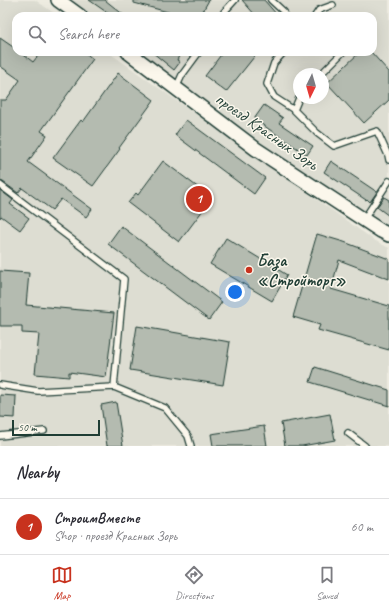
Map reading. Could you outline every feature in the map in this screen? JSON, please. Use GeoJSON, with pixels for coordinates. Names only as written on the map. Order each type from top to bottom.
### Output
{"type":"FeatureCollection","features":[{"type":"Feature","properties":{"kind":"street"},"geometry":{"type":"LineString","coordinates":[[58,0],[74,12]]}},
{"type":"Feature","properties":{"kind":"street","name":"проезд Красных Зорь"},"geometry":{"type":"LineString","coordinates":[[133,56],[256,149],[389,235]]}},
{"type":"Feature","properties":{"kind":"lane"},"geometry":{"type":"LineString","coordinates":[[225,12],[235,0]]}},
{"type":"Feature","properties":{"kind":"lane"},"geometry":{"type":"LineString","coordinates":[[271,0],[284,12]]}},
{"type":"Feature","properties":{"kind":"lane"},"geometry":{"type":"LineString","coordinates":[[317,12],[333,5]]}},
{"type":"Feature","properties":{"kind":"lane"},"geometry":{"type":"LineString","coordinates":[[176,88],[182,75],[196,56]]}},
{"type":"Feature","properties":{"kind":"lane"},"geometry":{"type":"LineString","coordinates":[[280,56],[274,63],[267,84],[274,98],[294,110],[316,133],[334,146],[377,131],[389,160]]}},
{"type":"Feature","properties":{"kind":"lane"},"geometry":{"type":"LineString","coordinates":[[327,68],[339,56]]}},
{"type":"Feature","properties":{"kind":"lane"},"geometry":{"type":"LineString","coordinates":[[294,110],[296,104]]}},
{"type":"Feature","properties":{"kind":"lane"},"geometry":{"type":"LineString","coordinates":[[364,220],[389,181]]}},
{"type":"Feature","properties":{"kind":"lane"},"geometry":{"type":"LineString","coordinates":[[0,185],[124,279],[114,387]]}},
{"type":"Feature","properties":{"kind":"lane"},"geometry":{"type":"LineString","coordinates":[[0,385],[38,391],[114,387],[165,408],[188,436],[190,446]]}},
{"type":"Feature","properties":{"kind":"lane"},"geometry":{"type":"LineString","coordinates":[[0,436],[44,431]]}},
{"type":"Feature","properties":{"kind":"lane"},"geometry":{"type":"LineString","coordinates":[[348,433],[365,446]]}},
{"type":"Feature","properties":{"kind":"shaded area"},"geometry":{"type":"Polygon","coordinates":[[[0,0],[35,0],[52,12],[12,12],[12,56],[114,56],[374,240],[389,248],[389,446],[0,446],[0,0]]]}},
{"type":"Feature","properties":{"kind":"shaded area"},"geometry":{"type":"Polygon","coordinates":[[[60,0],[389,0],[389,227],[257,147],[134,56],[377,56],[377,12],[76,12],[60,0]]]}},
{"type":"Feature","properties":{"kind":"building"},"geometry":{"type":"Polygon","coordinates":[[[89,0],[105,0],[120,12],[106,12],[89,0]]]}},
{"type":"Feature","properties":{"kind":"building"},"geometry":{"type":"Polygon","coordinates":[[[134,0],[209,0],[202,12],[168,12],[134,3],[134,0]]]}},
{"type":"Feature","properties":{"kind":"building"},"geometry":{"type":"Polygon","coordinates":[[[242,0],[264,0],[274,12],[252,12],[242,0]]]}},
{"type":"Feature","properties":{"kind":"building"},"geometry":{"type":"Polygon","coordinates":[[[0,38],[12,46],[12,56],[25,56],[33,62],[38,56],[89,56],[93,59],[41,131],[47,135],[28,162],[92,209],[86,217],[61,199],[52,210],[22,188],[18,193],[0,181],[0,100],[6,100],[20,80],[0,66],[0,38]]]}},
{"type":"Feature","properties":{"kind":"building"},"geometry":{"type":"Polygon","coordinates":[[[157,56],[179,56],[177,60],[180,62],[174,70],[157,56]]]}},
{"type":"Feature","properties":{"kind":"building"},"geometry":{"type":"Polygon","coordinates":[[[220,56],[255,56],[226,92],[205,76],[220,56]]]}},
{"type":"Feature","properties":{"kind":"building"},"geometry":{"type":"Polygon","coordinates":[[[356,56],[375,56],[389,72],[389,100],[364,123],[329,85],[329,81],[356,56]]]}},
{"type":"Feature","properties":{"kind":"building"},"geometry":{"type":"Polygon","coordinates":[[[118,73],[154,100],[93,186],[53,158],[81,120],[83,122],[118,73]]]}},
{"type":"Feature","properties":{"kind":"building"},"geometry":{"type":"Polygon","coordinates":[[[264,105],[283,118],[279,123],[313,146],[307,155],[254,119],[264,105]]]}},
{"type":"Feature","properties":{"kind":"building"},"geometry":{"type":"Polygon","coordinates":[[[186,120],[265,178],[254,194],[175,135],[186,120]]]}},
{"type":"Feature","properties":{"kind":"building"},"geometry":{"type":"Polygon","coordinates":[[[163,161],[212,198],[179,242],[128,203],[136,193],[138,195],[163,161]]]}},
{"type":"Feature","properties":{"kind":"building"},"geometry":{"type":"Polygon","coordinates":[[[331,161],[377,192],[370,202],[324,172],[331,161]]]}},
{"type":"Feature","properties":{"kind":"building"},"geometry":{"type":"Polygon","coordinates":[[[0,190],[13,200],[10,204],[29,218],[20,230],[1,216],[0,218],[0,190]]]}},
{"type":"Feature","properties":{"kind":"building"},"geometry":{"type":"Polygon","coordinates":[[[384,197],[389,200],[389,216],[377,207],[384,197]]]}},
{"type":"Feature","properties":{"kind":"building"},"geometry":{"type":"Polygon","coordinates":[[[121,226],[222,302],[209,320],[108,244],[121,226]]]}},
{"type":"Feature","properties":{"kind":"building"},"geometry":{"type":"Polygon","coordinates":[[[317,234],[344,242],[389,259],[389,279],[339,260],[331,289],[389,306],[389,350],[318,330],[320,325],[293,317],[317,234]]]}},
{"type":"Feature","properties":{"kind":"building","name":"База «Стройторг»"},"geometry":{"type":"Polygon","coordinates":[[[226,238],[287,275],[272,301],[210,264],[226,238]]]}},
{"type":"Feature","properties":{"kind":"building"},"geometry":{"type":"Polygon","coordinates":[[[0,271],[29,273],[26,305],[114,313],[106,377],[69,372],[69,377],[35,374],[39,334],[22,333],[22,326],[0,326],[0,271]]]}},
{"type":"Feature","properties":{"kind":"building"},"geometry":{"type":"Polygon","coordinates":[[[137,326],[230,342],[223,385],[130,370],[137,326]]]}},
{"type":"Feature","properties":{"kind":"building"},"geometry":{"type":"Polygon","coordinates":[[[315,367],[389,390],[389,406],[310,382],[315,367]]]}},
{"type":"Feature","properties":{"kind":"building"},"geometry":{"type":"Polygon","coordinates":[[[0,395],[16,396],[15,418],[0,417],[0,395]]]}},
{"type":"Feature","properties":{"kind":"building"},"geometry":{"type":"Polygon","coordinates":[[[116,402],[123,446],[107,446],[101,405],[116,402]]]}},
{"type":"Feature","properties":{"kind":"building"},"geometry":{"type":"Polygon","coordinates":[[[330,414],[335,440],[302,446],[285,446],[281,423],[330,414]]]}},
{"type":"Feature","properties":{"kind":"building"},"geometry":{"type":"Polygon","coordinates":[[[264,426],[267,446],[213,446],[211,434],[264,426]]]}},
{"type":"Feature","properties":{"kind":"place","name":"СтроимВместе"},"geometry":{"type":"Point","coordinates":[199,199]}},
{"type":"Feature","properties":{"kind":"place","name":"База «Стройторг»"},"geometry":{"type":"Point","coordinates":[249,270]}}]}
